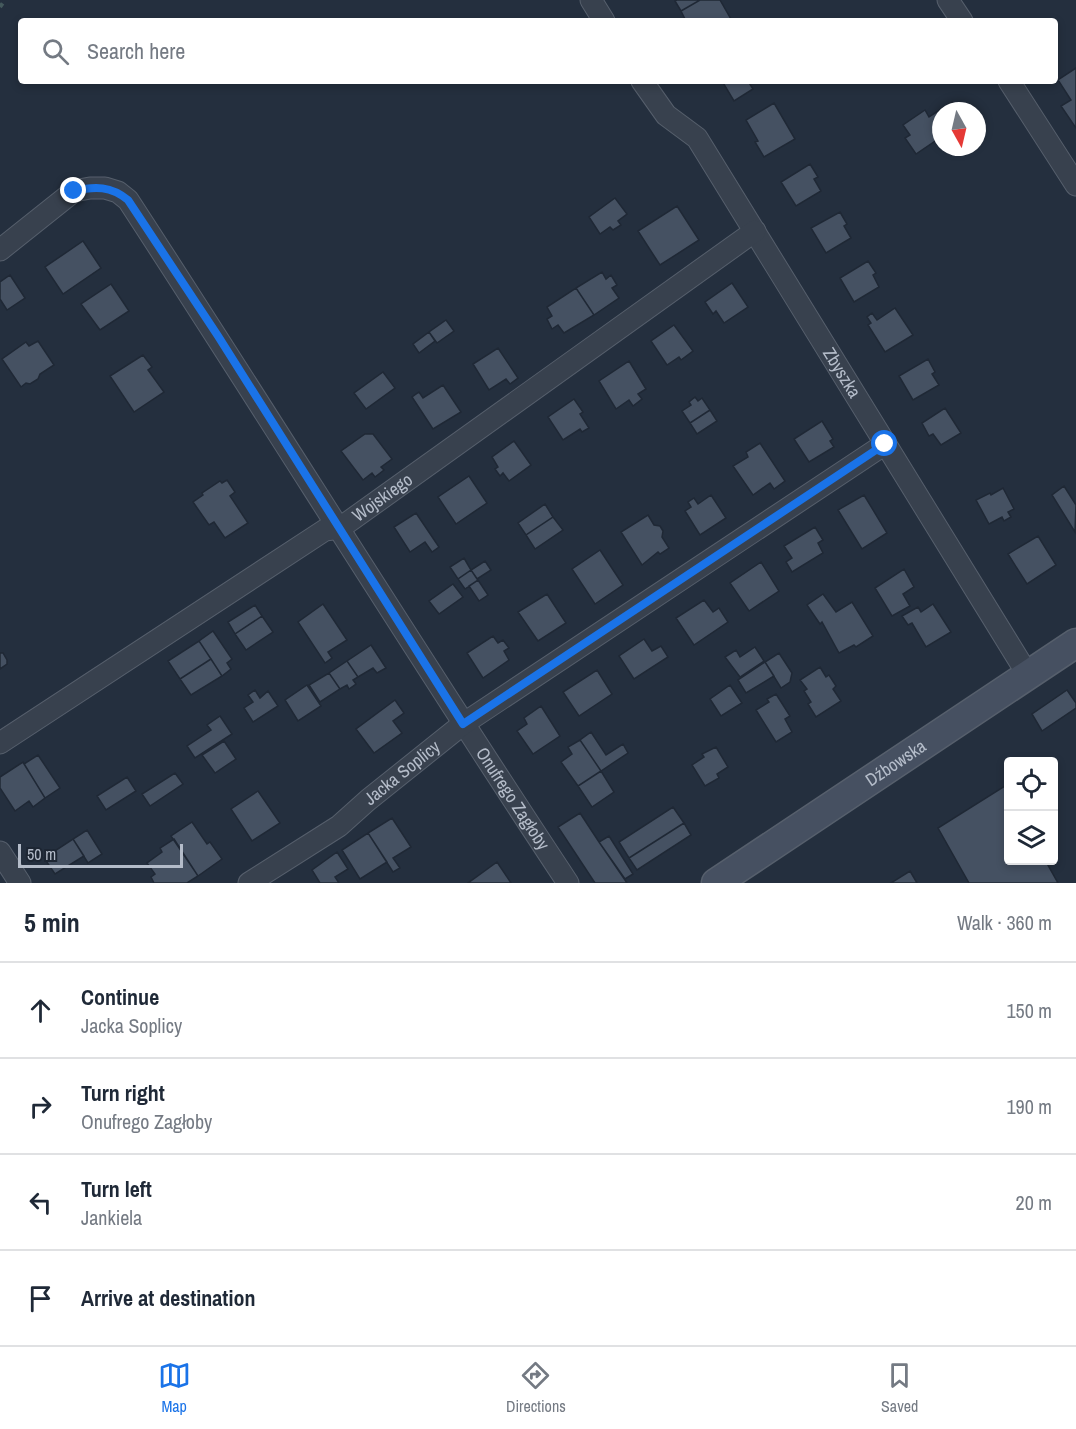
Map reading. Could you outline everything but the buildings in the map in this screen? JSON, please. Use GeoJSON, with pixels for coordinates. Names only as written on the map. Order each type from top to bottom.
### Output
{"type":"FeatureCollection","features":[{"type":"Feature","properties":{"kind":"main road","name":"Dźbowska"},"geometry":{"type":"LineString","coordinates":[[716,883],[1076,643]]}},
{"type":"Feature","properties":{"kind":"street"},"geometry":{"type":"LineString","coordinates":[[591,0],[602,18]]}},
{"type":"Feature","properties":{"kind":"street"},"geometry":{"type":"LineString","coordinates":[[948,0],[960,18]]}},
{"type":"Feature","properties":{"kind":"street","name":"Zbyszka"},"geometry":{"type":"LineString","coordinates":[[644,84],[666,115],[697,138],[1028,675]]}},
{"type":"Feature","properties":{"kind":"street"},"geometry":{"type":"LineString","coordinates":[[1011,84],[1076,185]]}},
{"type":"Feature","properties":{"kind":"street","name":"Onufrego Zagłoby"},"geometry":{"type":"LineString","coordinates":[[0,250],[74,191],[105,188],[118,192],[128,200],[340,528],[463,724],[568,883]]}},
{"type":"Feature","properties":{"kind":"street","name":"Wojskiego"},"geometry":{"type":"LineString","coordinates":[[0,743],[325,530],[340,528],[755,231]]}},
{"type":"Feature","properties":{"kind":"street","name":"Jacka Soplicy"},"geometry":{"type":"LineString","coordinates":[[249,883],[339,826],[463,724],[885,444]]}},
{"type":"Feature","properties":{"kind":"street"},"geometry":{"type":"LineString","coordinates":[[0,852],[20,883]]}},
{"type":"Feature","properties":{"kind":"path"},"geometry":{"type":"LineString","coordinates":[[0,7],[5,0]]}},
{"type":"Feature","properties":{"kind":"route"},"geometry":{"type":"LineString","coordinates":[[74,191],[105,188],[118,192],[128,200],[218,336],[463,724],[885,444]]}}]}
